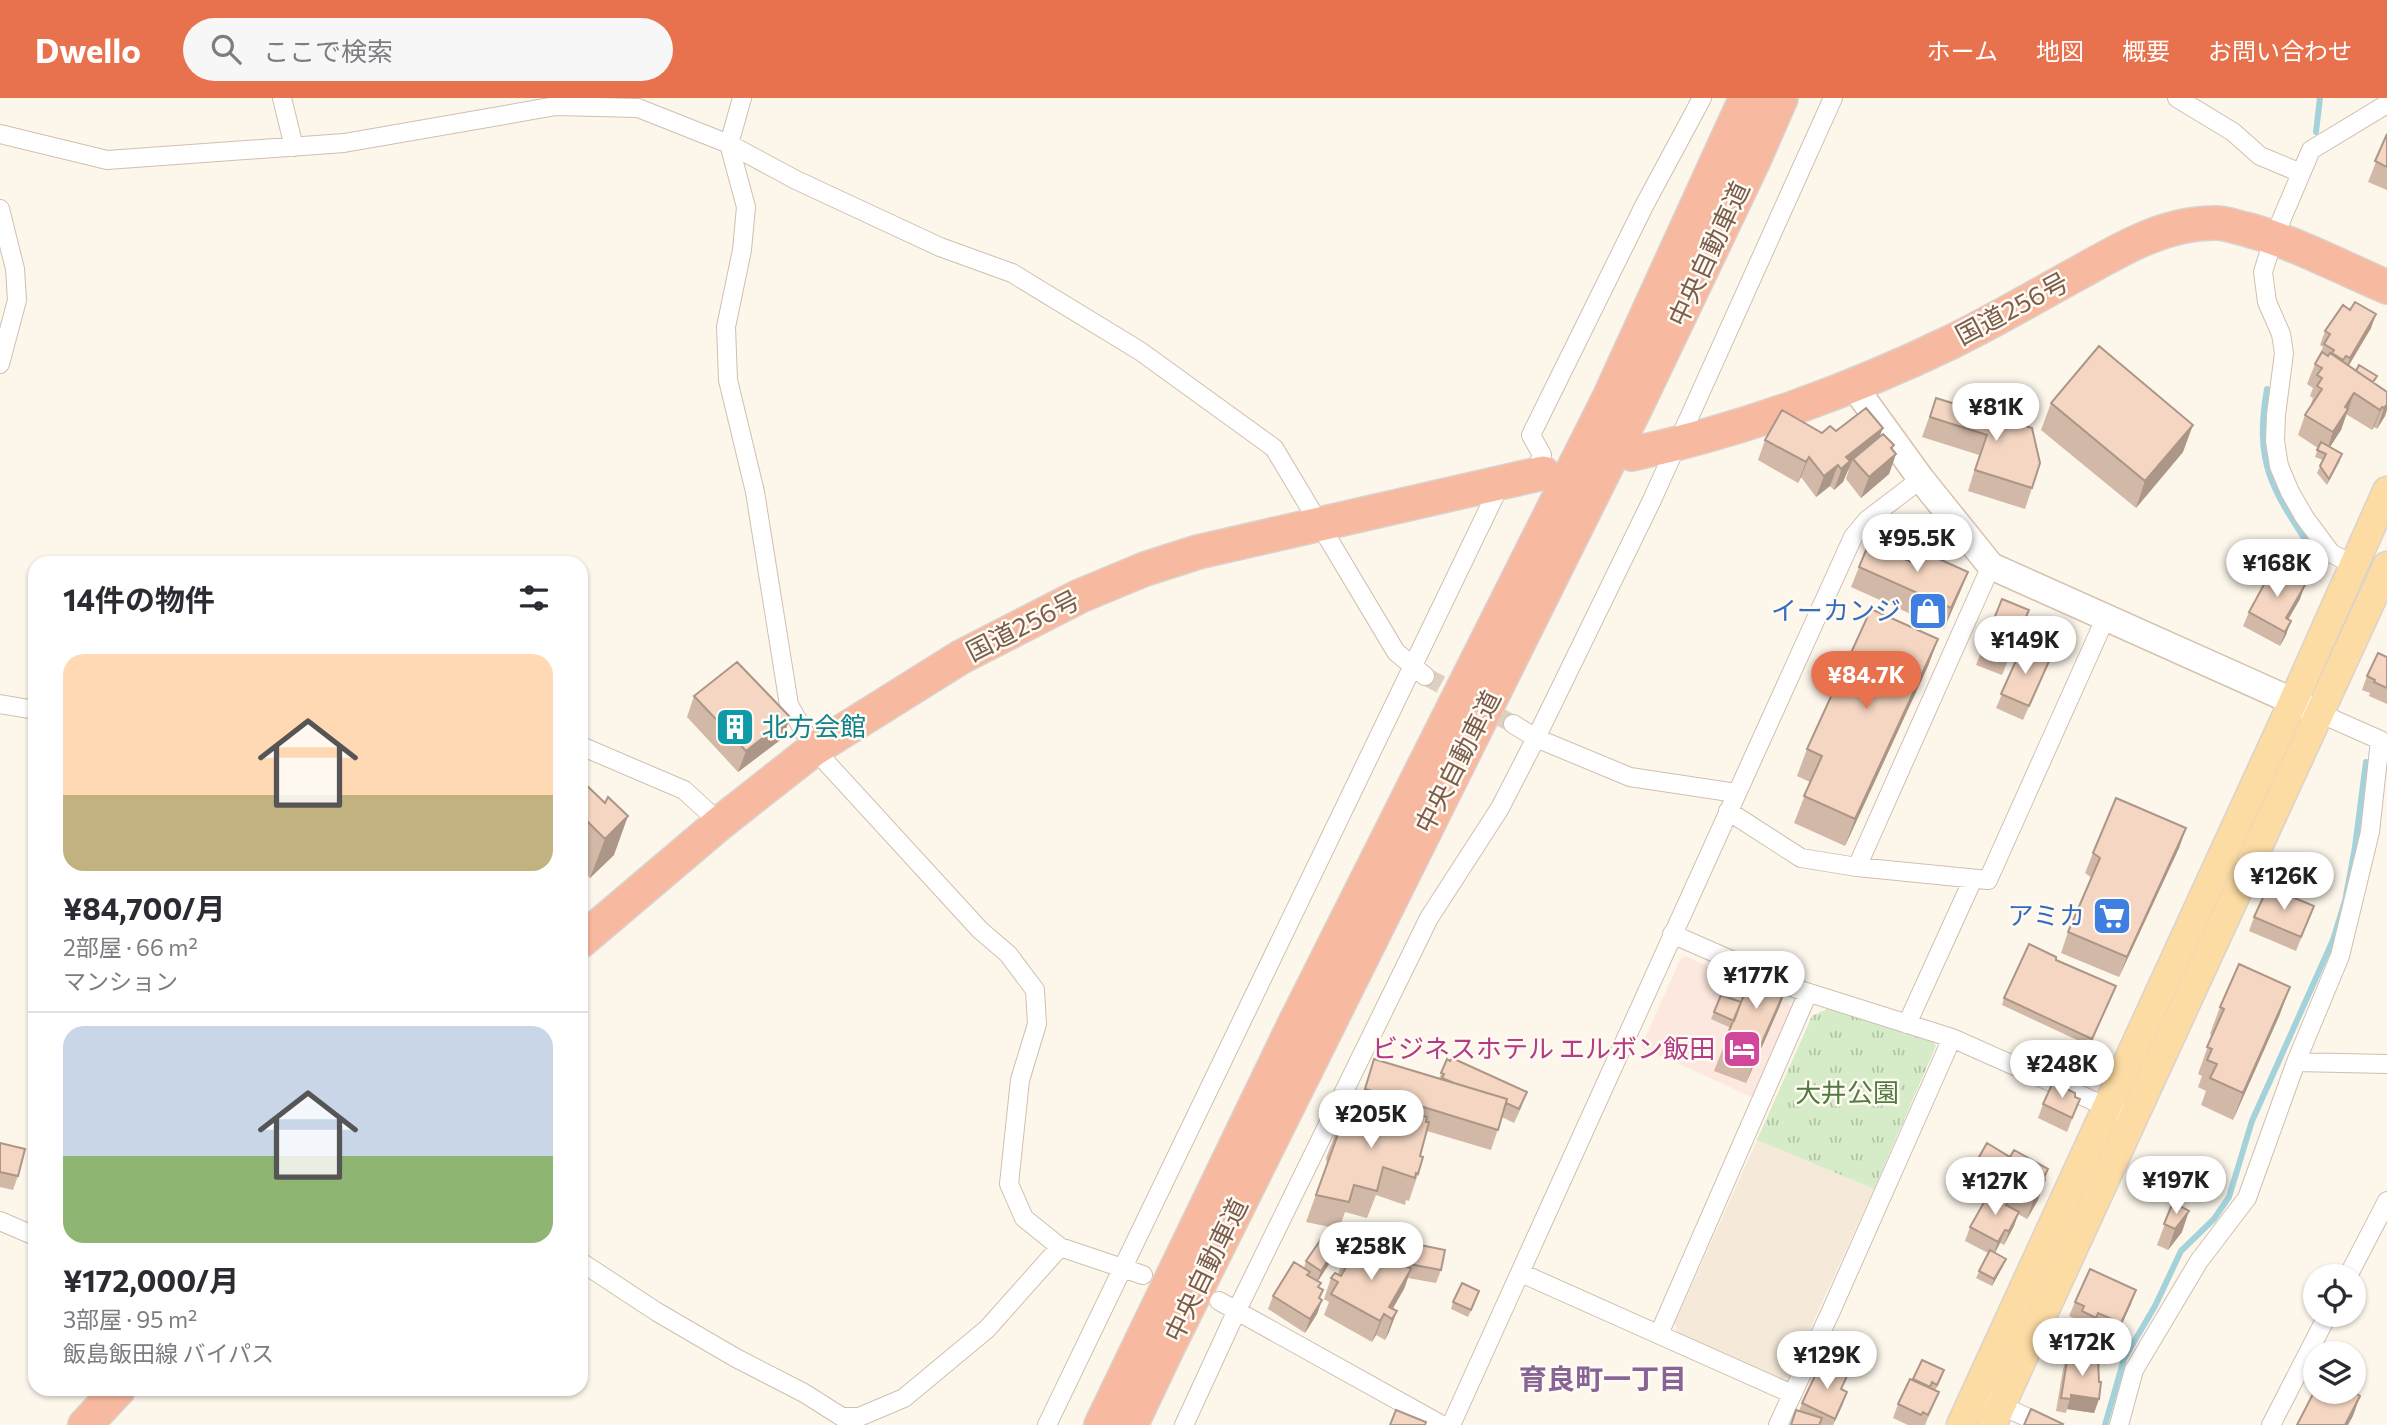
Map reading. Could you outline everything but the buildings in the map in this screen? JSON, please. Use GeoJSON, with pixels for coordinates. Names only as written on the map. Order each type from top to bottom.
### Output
{"type":"FeatureCollection","features":[{"type":"Feature","properties":{"kind":"highway","name":"中央自動車道"},"geometry":{"type":"LineString","coordinates":[[1101,1425],[1294,1025],[1609,398],[1746,98]]}},
{"type":"Feature","properties":{"kind":"highway","name":"中央自動車道"},"geometry":{"type":"LineString","coordinates":[[1131,1425],[1637,405],[1781,98]]}},
{"type":"Feature","properties":{"kind":"highway","name":"国道256号"},"geometry":{"type":"LineString","coordinates":[[1632,454],[1751,422],[1853,385],[1951,342],[2122,249],[2160,232],[2190,224],[2218,222],[2274,237],[2387,287]]}},
{"type":"Feature","properties":{"kind":"highway","name":"国道256号"},"geometry":{"type":"LineString","coordinates":[[588,935],[720,823],[814,749],[961,657],[1080,596],[1145,569],[1198,552],[1538,475]]}},
{"type":"Feature","properties":{"kind":"highway"},"geometry":{"type":"LineString","coordinates":[[85,1425],[112,1396]]}},
{"type":"Feature","properties":{"kind":"main road"},"geometry":{"type":"LineString","coordinates":[[1961,1425],[2387,491]]}},
{"type":"Feature","properties":{"kind":"main road"},"geometry":{"type":"LineString","coordinates":[[1997,1415],[2387,566]]}},
{"type":"Feature","properties":{"kind":"street"},"geometry":{"type":"LineString","coordinates":[[282,98],[294,147]]}},
{"type":"Feature","properties":{"kind":"street"},"geometry":{"type":"LineString","coordinates":[[741,98],[729,144],[746,207],[742,250],[726,327],[728,380],[755,492],[789,705],[814,749],[980,930],[1008,954],[1035,990],[1037,1024],[1020,1080],[1009,1184],[1024,1219],[1060,1247],[1143,1275]]}},
{"type":"Feature","properties":{"kind":"street"},"geometry":{"type":"LineString","coordinates":[[1538,475],[1542,455],[1531,435],[1644,206],[1702,98]]}},
{"type":"Feature","properties":{"kind":"street"},"geometry":{"type":"LineString","coordinates":[[1185,1425],[1237,1310],[1429,918],[1500,808],[1536,738],[1677,444],[1833,98]]}},
{"type":"Feature","properties":{"kind":"street"},"geometry":{"type":"LineString","coordinates":[[2177,98],[2233,132],[2260,156],[2301,173]]}},
{"type":"Feature","properties":{"kind":"street"},"geometry":{"type":"LineString","coordinates":[[2353,565],[2331,553],[2305,518],[2279,466],[2275,441],[2276,415],[2284,353],[2281,334],[2267,302],[2263,272],[2274,237],[2311,150],[2387,104]]}},
{"type":"Feature","properties":{"kind":"street"},"geometry":{"type":"LineString","coordinates":[[0,134],[107,160],[344,143],[556,106],[638,108],[729,144],[796,180],[940,247],[1012,273],[1140,351],[1274,448],[1396,653],[1418,670]]}},
{"type":"Feature","properties":{"kind":"street"},"geometry":{"type":"LineString","coordinates":[[0,209],[15,269],[17,300],[0,364]]}},
{"type":"Feature","properties":{"kind":"street"},"geometry":{"type":"LineString","coordinates":[[1853,385],[1921,479],[1991,566],[2384,742],[2370,832],[2340,956],[2296,1062],[2247,1198],[2199,1261],[2134,1370],[2119,1425]]}},
{"type":"Feature","properties":{"kind":"street"},"geometry":{"type":"LineString","coordinates":[[1451,1425],[1853,537],[1867,520],[1921,479]]}},
{"type":"Feature","properties":{"kind":"street"},"geometry":{"type":"LineString","coordinates":[[1047,1425],[1121,1266],[1418,670],[1501,483]]}},
{"type":"Feature","properties":{"kind":"street"},"geometry":{"type":"LineString","coordinates":[[1857,867],[1991,566]]}},
{"type":"Feature","properties":{"kind":"street"},"geometry":{"type":"LineString","coordinates":[[1728,811],[1801,858],[1857,867],[1988,880],[2105,619]]}},
{"type":"Feature","properties":{"kind":"street"},"geometry":{"type":"LineString","coordinates":[[0,704],[28,709]]}},
{"type":"Feature","properties":{"kind":"street"},"geometry":{"type":"LineString","coordinates":[[1513,724],[1536,738],[1630,777],[1736,793]]}},
{"type":"Feature","properties":{"kind":"street"},"geometry":{"type":"LineString","coordinates":[[588,749],[684,790],[720,823]]}},
{"type":"Feature","properties":{"kind":"street"},"geometry":{"type":"LineString","coordinates":[[1907,1024],[1973,878]]}},
{"type":"Feature","properties":{"kind":"street"},"geometry":{"type":"LineString","coordinates":[[1672,934],[1808,993],[1952,1038],[2132,1118]]}},
{"type":"Feature","properties":{"kind":"street"},"geometry":{"type":"LineString","coordinates":[[1659,1334],[1808,993]]}},
{"type":"Feature","properties":{"kind":"street"},"geometry":{"type":"LineString","coordinates":[[1778,1425],[1952,1038]]}},
{"type":"Feature","properties":{"kind":"street"},"geometry":{"type":"LineString","coordinates":[[2296,1062],[2387,1064]]}},
{"type":"Feature","properties":{"kind":"street"},"geometry":{"type":"LineString","coordinates":[[2354,1264],[2387,1200]]}},
{"type":"Feature","properties":{"kind":"street"},"geometry":{"type":"LineString","coordinates":[[0,1221],[28,1233]]}},
{"type":"Feature","properties":{"kind":"street"},"geometry":{"type":"LineString","coordinates":[[588,1267],[657,1312],[842,1417],[859,1417],[904,1398],[988,1329],[1060,1247]]}},
{"type":"Feature","properties":{"kind":"street"},"geometry":{"type":"LineString","coordinates":[[1521,1273],[1792,1394]]}},
{"type":"Feature","properties":{"kind":"street"},"geometry":{"type":"LineString","coordinates":[[1219,1301],[1442,1425]]}},
{"type":"Feature","properties":{"kind":"street"},"geometry":{"type":"LineString","coordinates":[[2271,1425],[2321,1327]]}},
{"type":"Feature","properties":{"kind":"street"},"geometry":{"type":"LineString","coordinates":[[1975,1393],[1997,1415],[2044,1425]]}},
{"type":"Feature","properties":{"kind":"shaded area"},"geometry":{"type":"Polygon","coordinates":[[[1686,956],[1793,1007],[1754,1098],[1641,1047],[1681,958],[1686,956]]]}},
{"type":"Feature","properties":{"kind":"shaded area"},"geometry":{"type":"Polygon","coordinates":[[[1757,1140],[1874,1189],[1788,1377],[1781,1379],[1678,1335],[1675,1323],[1757,1140]]]}},
{"type":"Feature","properties":{"kind":"green space","name":"大井公園"},"geometry":{"type":"Polygon","coordinates":[[[1829,1008],[1933,1041],[1936,1046],[1874,1189],[1757,1140],[1812,1016],[1829,1008]]]}},
{"type":"Feature","properties":{"kind":"waterway"},"geometry":{"type":"LineString","coordinates":[[2316,132],[2320,98]]}},
{"type":"Feature","properties":{"kind":"waterway"},"geometry":{"type":"LineString","coordinates":[[2267,389],[2263,437],[2270,475],[2286,510],[2312,550]]}},
{"type":"Feature","properties":{"kind":"waterway"},"geometry":{"type":"LineString","coordinates":[[2105,1425],[2124,1359],[2155,1306],[2181,1251],[2214,1219],[2229,1197],[2252,1121],[2333,940],[2345,901],[2366,762]]}},
{"type":"Feature","properties":{"kind":"tunnel"},"geometry":{"type":"LineString","coordinates":[[1425,676],[1513,724]]}},
{"type":"Feature","properties":{"kind":"place","name":"イーカンジ"},"geometry":{"type":"Point","coordinates":[1928,611]}},
{"type":"Feature","properties":{"kind":"place","name":"北方会館"},"geometry":{"type":"Point","coordinates":[735,727]}},
{"type":"Feature","properties":{"kind":"place","name":"アミカ"},"geometry":{"type":"Point","coordinates":[2112,916]}},
{"type":"Feature","properties":{"kind":"place","name":"ビジネスホテル エルボン飯田"},"geometry":{"type":"Point","coordinates":[1742,1049]}},
{"type":"Feature","properties":{"kind":"district","name":"育良町一丁目"},"geometry":{"type":"Point","coordinates":[1603,1379]}}]}
